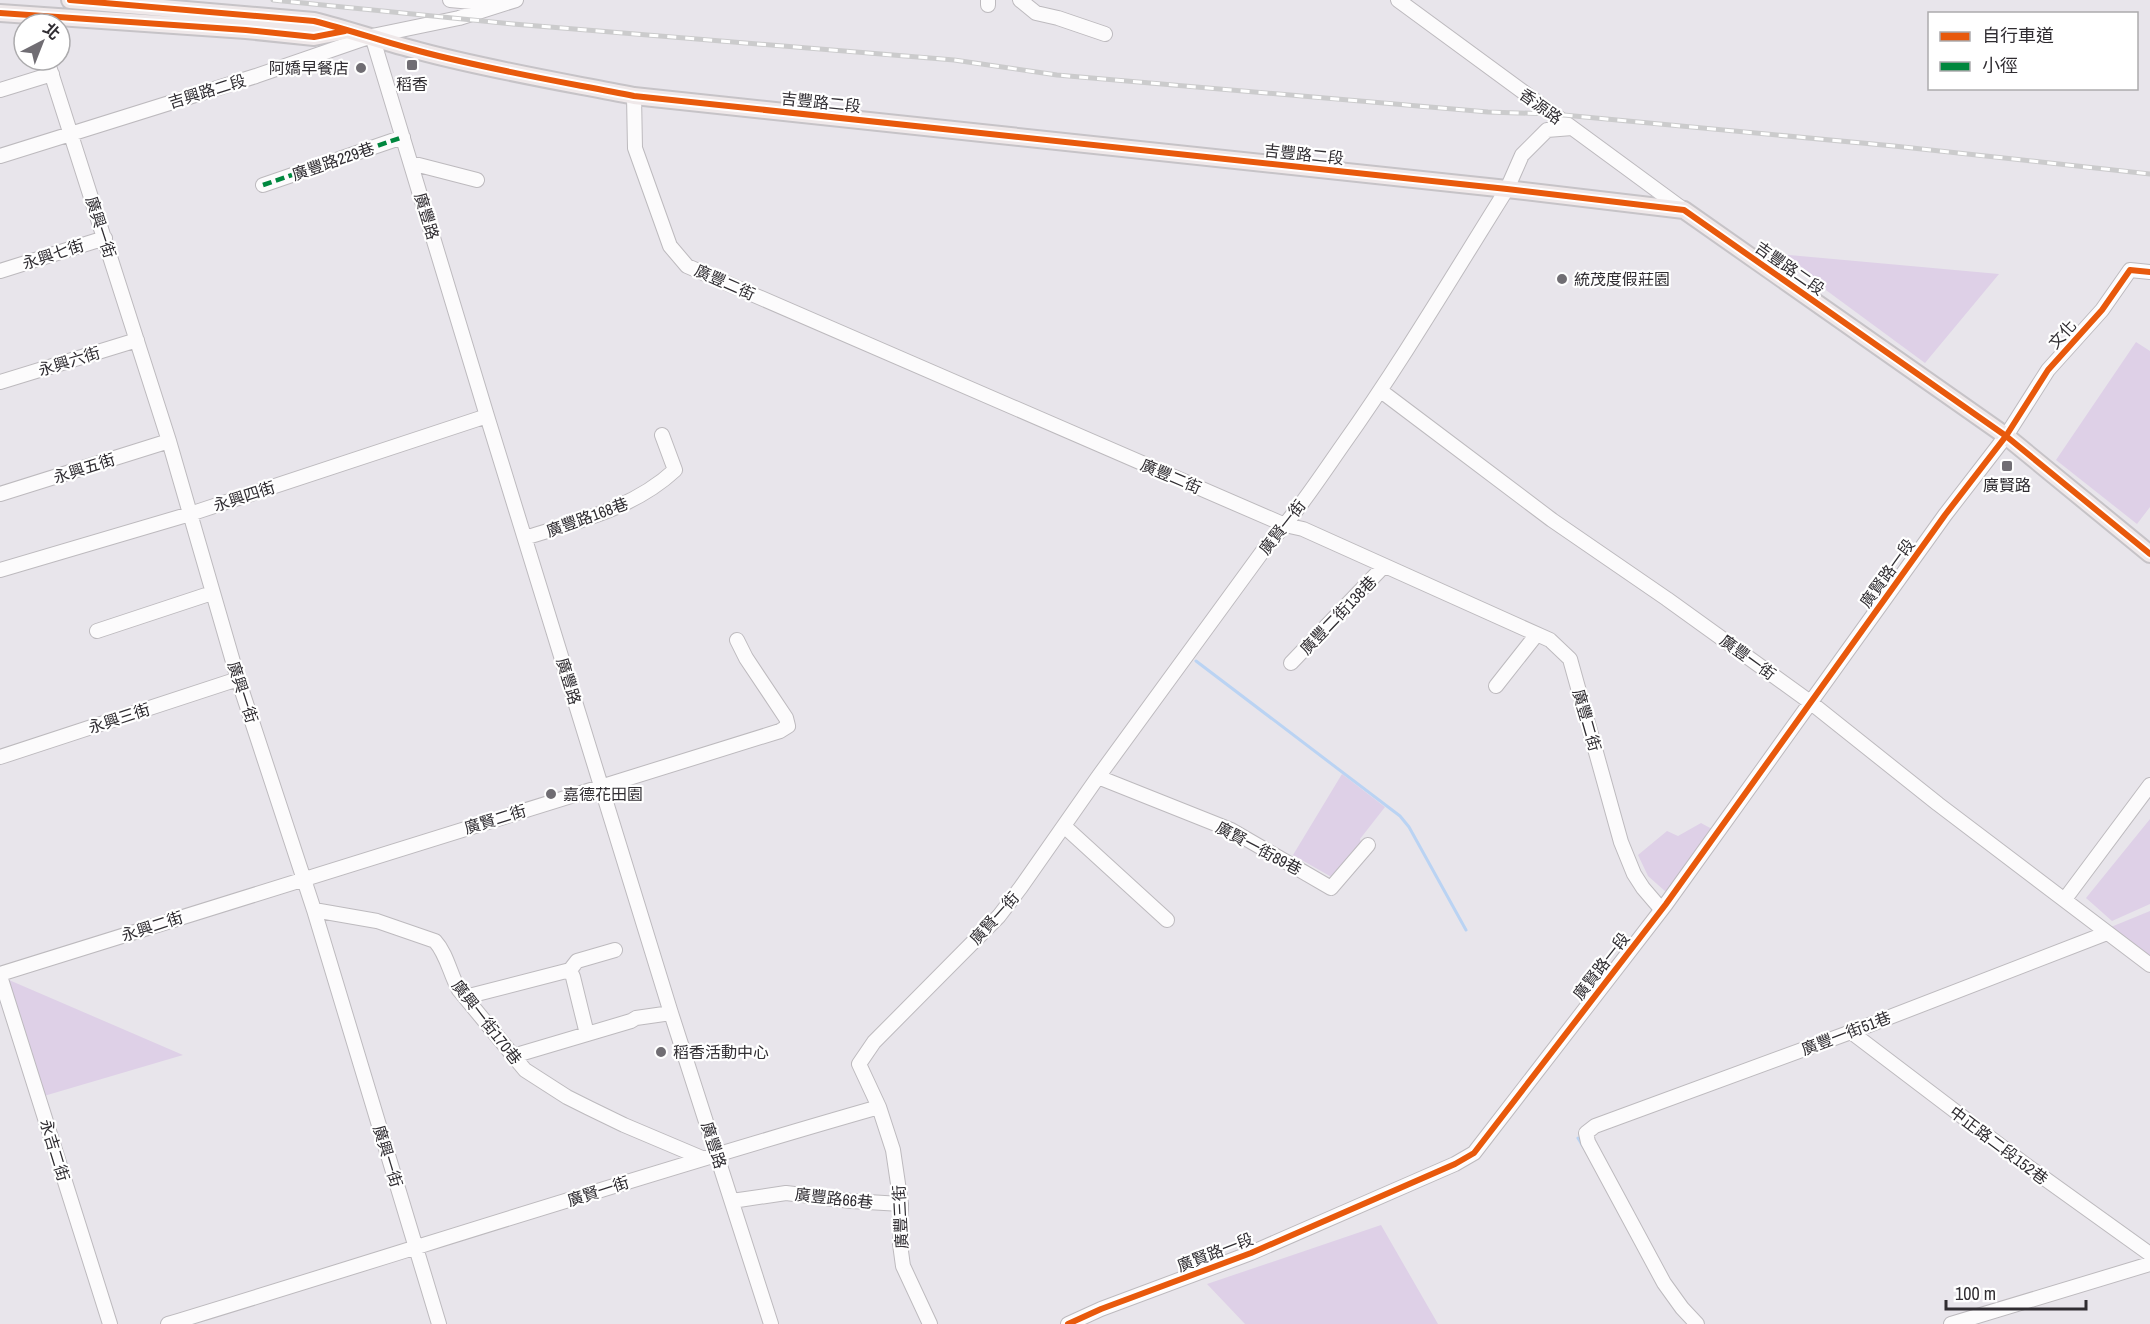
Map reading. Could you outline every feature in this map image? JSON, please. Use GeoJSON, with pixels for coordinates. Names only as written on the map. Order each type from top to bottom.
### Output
{"type":"FeatureCollection","features":[{"type":"Feature","properties":{"kind":"main road","name":"吉豐路二段"},"geometry":{"type":"LineString","coordinates":[[70,0],[314,21],[418,51],[498,70],[634,96],[1684,210],[2006,436],[2150,554]]}},
{"type":"Feature","properties":{"kind":"main road","name":"吉豐路二段"},"geometry":{"type":"LineString","coordinates":[[72,22],[234,29],[314,37],[351,30]]}},
{"type":"Feature","properties":{"kind":"street"},"geometry":{"type":"LineString","coordinates":[[450,0],[502,5]]}},
{"type":"Feature","properties":{"kind":"street","name":"吉興路二段"},"geometry":{"type":"LineString","coordinates":[[0,156],[372,36],[459,18],[516,0]]}},
{"type":"Feature","properties":{"kind":"street"},"geometry":{"type":"LineString","coordinates":[[1020,0],[1036,13],[1105,34]]}},
{"type":"Feature","properties":{"kind":"street","name":"香源路"},"geometry":{"type":"LineString","coordinates":[[1398,0],[1684,210]]}},
{"type":"Feature","properties":{"kind":"street","name":"廣豐路"},"geometry":{"type":"LineString","coordinates":[[372,36],[671,1013],[771,1324]]}},
{"type":"Feature","properties":{"kind":"street"},"geometry":{"type":"LineString","coordinates":[[0,90],[52,74]]}},
{"type":"Feature","properties":{"kind":"street","name":"廣興一街"},"geometry":{"type":"LineString","coordinates":[[52,74],[169,441],[238,679],[314,910],[440,1324]]}},
{"type":"Feature","properties":{"kind":"street","name":"廣豐二街"},"geometry":{"type":"LineString","coordinates":[[634,96],[634,148],[670,246],[687,266],[1285,525],[1303,529],[1550,640],[1570,659],[1620,842],[1634,874],[1661,909]]}},
{"type":"Feature","properties":{"kind":"street","name":"廣賢一街"},"geometry":{"type":"LineString","coordinates":[[168,1324],[717,1153],[879,1107],[860,1064],[861,1059],[874,1042],[999,916],[1021,888],[1098,777],[1268,544],[1285,525],[1381,391],[1507,189],[1522,155],[1547,130],[1572,128]]}},
{"type":"Feature","properties":{"kind":"street","name":"廣豐路229巷"},"geometry":{"type":"LineString","coordinates":[[263,185],[403,137]]}},
{"type":"Feature","properties":{"kind":"street"},"geometry":{"type":"LineString","coordinates":[[411,163],[477,180]]}},
{"type":"Feature","properties":{"kind":"street","name":"永興七街"},"geometry":{"type":"LineString","coordinates":[[0,271],[105,238]]}},
{"type":"Feature","properties":{"kind":"street","name":"文化"},"geometry":{"type":"LineString","coordinates":[[2006,436],[2048,370],[2102,310],[2130,270],[2150,272]]}},
{"type":"Feature","properties":{"kind":"street","name":"永興六街"},"geometry":{"type":"LineString","coordinates":[[0,382],[137,340]]}},
{"type":"Feature","properties":{"kind":"street","name":"廣豐一街"},"geometry":{"type":"LineString","coordinates":[[1381,391],[1552,520],[1810,702],[1938,804],[2150,965]]}},
{"type":"Feature","properties":{"kind":"street","name":"永興四街"},"geometry":{"type":"LineString","coordinates":[[0,570],[190,514],[487,416]]}},
{"type":"Feature","properties":{"kind":"street","name":"廣豐路168巷"},"geometry":{"type":"LineString","coordinates":[[525,538],[631,502],[659,485],[675,470],[662,435]]}},
{"type":"Feature","properties":{"kind":"street","name":"廣賢路一段"},"geometry":{"type":"LineString","coordinates":[[1068,1324],[1101,1309],[1251,1253],[1455,1164],[1474,1153],[1661,909],[1945,515],[2006,436]]}},
{"type":"Feature","properties":{"kind":"street","name":"永興五街"},"geometry":{"type":"LineString","coordinates":[[0,494],[169,441]]}},
{"type":"Feature","properties":{"kind":"street","name":"廣豐二街138巷"},"geometry":{"type":"LineString","coordinates":[[1291,663],[1384,566]]}},
{"type":"Feature","properties":{"kind":"street"},"geometry":{"type":"LineString","coordinates":[[97,631],[213,593]]}},
{"type":"Feature","properties":{"kind":"street"},"geometry":{"type":"LineString","coordinates":[[1496,686],[1537,634]]}},
{"type":"Feature","properties":{"kind":"street","name":"廣賢二街"},"geometry":{"type":"LineString","coordinates":[[303,878],[780,731],[788,726],[786,718],[737,640]]}},
{"type":"Feature","properties":{"kind":"street","name":"永興三街"},"geometry":{"type":"LineString","coordinates":[[0,757],[238,679]]}},
{"type":"Feature","properties":{"kind":"street","name":"廣賢一街89巷"},"geometry":{"type":"LineString","coordinates":[[1098,777],[1231,830],[1331,888],[1368,845]]}},
{"type":"Feature","properties":{"kind":"street"},"geometry":{"type":"LineString","coordinates":[[2065,899],[2150,785]]}},
{"type":"Feature","properties":{"kind":"street"},"geometry":{"type":"LineString","coordinates":[[1064,826],[1167,920]]}},
{"type":"Feature","properties":{"kind":"street","name":"永興二街"},"geometry":{"type":"LineString","coordinates":[[0,975],[303,878]]}},
{"type":"Feature","properties":{"kind":"street","name":"廣興一街170巷"},"geometry":{"type":"LineString","coordinates":[[314,910],[377,921],[435,941],[442,952],[450,975],[465,997],[525,1070],[567,1097],[624,1125],[702,1158]]}},
{"type":"Feature","properties":{"kind":"street","name":"廣豐一街51巷"},"geometry":{"type":"LineString","coordinates":[[1697,1324],[1664,1283],[1588,1142],[1586,1133],[1595,1126],[1851,1032],[2107,933]]}},
{"type":"Feature","properties":{"kind":"street"},"geometry":{"type":"LineString","coordinates":[[465,997],[570,970],[577,961],[615,950]]}},
{"type":"Feature","properties":{"kind":"street"},"geometry":{"type":"LineString","coordinates":[[570,970],[587,1034]]}},
{"type":"Feature","properties":{"kind":"street","name":"永吉二街"},"geometry":{"type":"LineString","coordinates":[[0,975],[110,1324]]}},
{"type":"Feature","properties":{"kind":"street"},"geometry":{"type":"LineString","coordinates":[[513,1056],[636,1018],[671,1013]]}},
{"type":"Feature","properties":{"kind":"street","name":"中正路二段152巷"},"geometry":{"type":"LineString","coordinates":[[1851,1032],[2026,1166],[2150,1254]]}},
{"type":"Feature","properties":{"kind":"street","name":"廣豐三街"},"geometry":{"type":"LineString","coordinates":[[879,1107],[893,1150],[901,1204],[900,1244],[903,1266],[930,1324]]}},
{"type":"Feature","properties":{"kind":"street","name":"廣豐路66巷"},"geometry":{"type":"LineString","coordinates":[[732,1201],[786,1192],[850,1201],[901,1204]]}},
{"type":"Feature","properties":{"kind":"street"},"geometry":{"type":"LineString","coordinates":[[1951,1324],[2150,1264]]}},
{"type":"Feature","properties":{"kind":"shaded area"},"geometry":{"type":"Polygon","coordinates":[[[1777,254],[1999,274],[1925,363],[1777,254]]]}},
{"type":"Feature","properties":{"kind":"shaded area"},"geometry":{"type":"Polygon","coordinates":[[[2136,342],[2150,351],[2150,507],[2137,524],[2056,460],[2136,342]]]}},
{"type":"Feature","properties":{"kind":"shaded area"},"geometry":{"type":"Polygon","coordinates":[[[1342,774],[1385,807],[1360,839],[1362,845],[1335,879],[1293,855],[1342,774]]]}},
{"type":"Feature","properties":{"kind":"shaded area"},"geometry":{"type":"Polygon","coordinates":[[[2150,819],[2150,904],[2112,921],[2086,898],[2150,819]]]}},
{"type":"Feature","properties":{"kind":"shaded area"},"geometry":{"type":"Polygon","coordinates":[[[1701,823],[1712,829],[1666,892],[1648,876],[1638,855],[1667,831],[1678,836],[1701,823]]]}},
{"type":"Feature","properties":{"kind":"shaded area"},"geometry":{"type":"Polygon","coordinates":[[[2150,911],[2150,956],[2111,927],[2150,911]]]}},
{"type":"Feature","properties":{"kind":"shaded area"},"geometry":{"type":"Polygon","coordinates":[[[9,980],[183,1055],[44,1096],[9,980]]]}},
{"type":"Feature","properties":{"kind":"shaded area"},"geometry":{"type":"Polygon","coordinates":[[[1381,1225],[1438,1324],[1245,1324],[1207,1284],[1381,1225]]]}},
{"type":"Feature","properties":{"kind":"waterway"},"geometry":{"type":"LineString","coordinates":[[1196,661],[1400,816],[1409,827],[1466,930]]}},
{"type":"Feature","properties":{"kind":"waterway"},"geometry":{"type":"LineString","coordinates":[[1578,1138],[1584,1148]]}},
{"type":"Feature","properties":{"kind":"railway"},"geometry":{"type":"LineString","coordinates":[[273,0],[513,24],[954,60],[1057,75],[1488,112],[1553,114],[1894,146],[2150,174]]}},
{"type":"Feature","properties":{"kind":"marked path"},"geometry":{"type":"LineString","coordinates":[[263,185],[403,137]]}},
{"type":"Feature","properties":{"kind":"cycle path"},"geometry":{"type":"LineString","coordinates":[[70,0],[314,21],[446,58],[634,96],[1684,210],[2006,436],[2150,554]]}},
{"type":"Feature","properties":{"kind":"cycle path"},"geometry":{"type":"LineString","coordinates":[[0,13],[314,37],[345,31]]}},
{"type":"Feature","properties":{"kind":"cycle path"},"geometry":{"type":"LineString","coordinates":[[1068,1324],[1101,1309],[1251,1253],[1455,1164],[1474,1153],[1666,904],[1945,515],[2006,436],[2048,370],[2102,310],[2130,270],[2150,272]]}},
{"type":"Feature","properties":{"kind":"place","name":"稻香"},"geometry":{"type":"Point","coordinates":[412,65]}},
{"type":"Feature","properties":{"kind":"place","name":"阿嬌早餐店"},"geometry":{"type":"Point","coordinates":[361,68]}},
{"type":"Feature","properties":{"kind":"place","name":"統茂度假莊園"},"geometry":{"type":"Point","coordinates":[1562,279]}},
{"type":"Feature","properties":{"kind":"place","name":"廣賢路"},"geometry":{"type":"Point","coordinates":[2007,466]}},
{"type":"Feature","properties":{"kind":"place","name":"嘉德花田園"},"geometry":{"type":"Point","coordinates":[551,794]}},
{"type":"Feature","properties":{"kind":"place","name":"稻香活動中心"},"geometry":{"type":"Point","coordinates":[661,1052]}}]}
